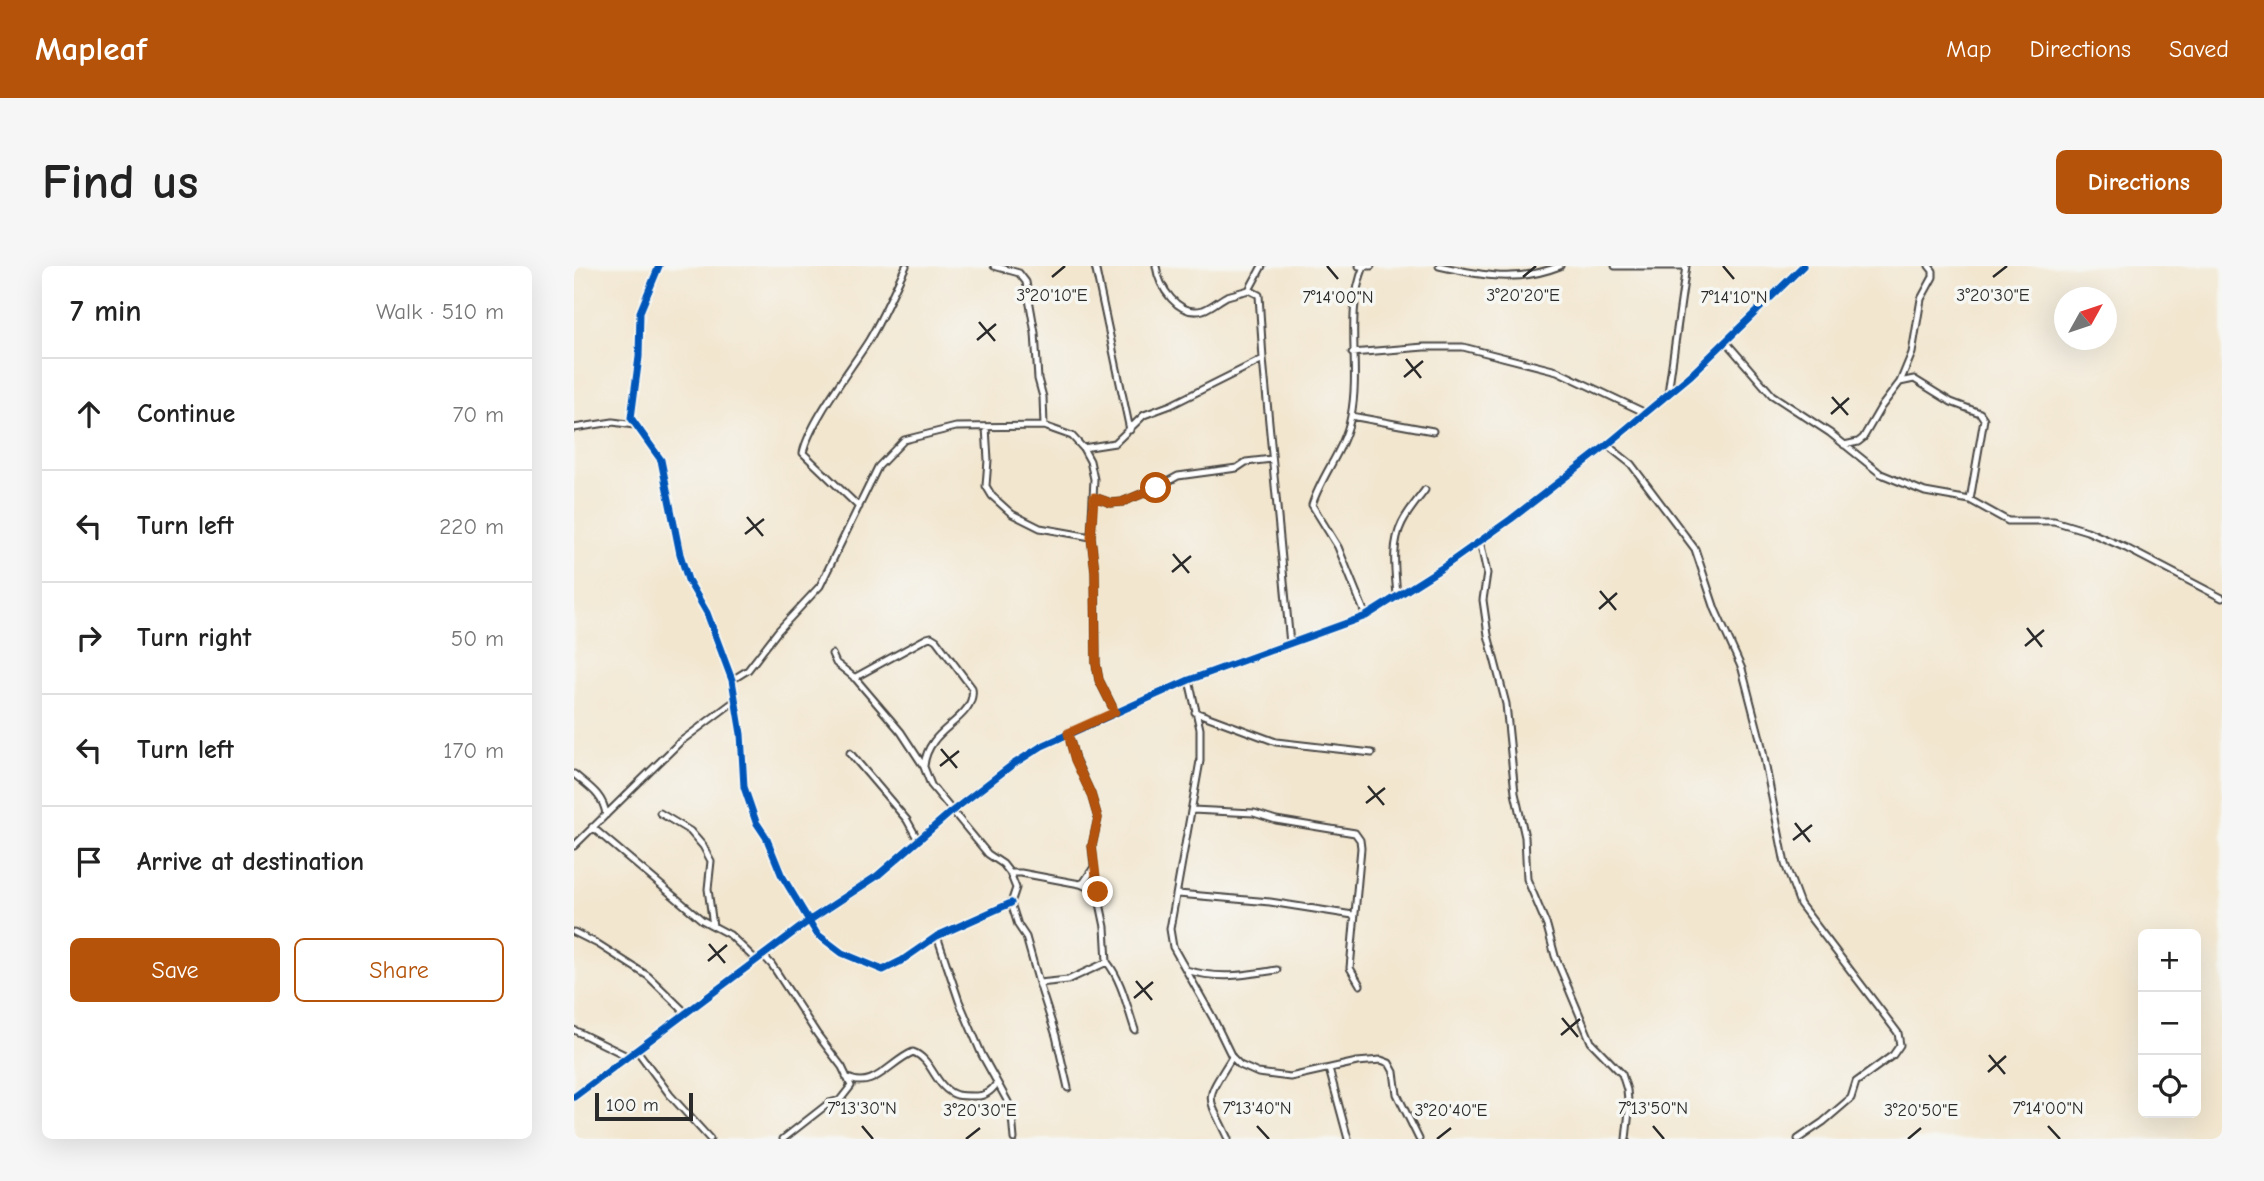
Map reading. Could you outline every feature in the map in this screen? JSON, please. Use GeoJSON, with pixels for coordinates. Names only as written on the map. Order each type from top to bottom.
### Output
{"type":"FeatureCollection","features":[{"type":"Feature","properties":{"kind":"street"},"geometry":{"type":"LineString","coordinates":[[659,266],[640,312],[639,357],[631,418],[661,460],[688,580],[707,613],[732,680],[741,734],[747,802],[781,874],[817,934],[842,953],[883,970],[937,936],[1011,903]]}},
{"type":"Feature","properties":{"kind":"street"},"geometry":{"type":"LineString","coordinates":[[859,507],[803,453],[805,443],[821,415],[872,336],[906,266]]}},
{"type":"Feature","properties":{"kind":"street"},"geometry":{"type":"LineString","coordinates":[[994,266],[1019,272],[1026,282],[1035,333],[1044,426]]}},
{"type":"Feature","properties":{"kind":"street"},"geometry":{"type":"LineString","coordinates":[[1095,266],[1130,430]]}},
{"type":"Feature","properties":{"kind":"street"},"geometry":{"type":"LineString","coordinates":[[1156,266],[1158,280],[1172,299],[1191,311],[1204,310],[1227,297],[1249,290],[1262,266]]}},
{"type":"Feature","properties":{"kind":"street"},"geometry":{"type":"LineString","coordinates":[[1366,616],[1338,547],[1312,505],[1341,448],[1351,416],[1355,288],[1362,266],[1371,266]]}},
{"type":"Feature","properties":{"kind":"street"},"geometry":{"type":"LineString","coordinates":[[1439,266],[1486,277],[1526,277],[1560,266]]}},
{"type":"Feature","properties":{"kind":"street"},"geometry":{"type":"LineString","coordinates":[[1615,266],[1686,266],[1668,393]]}},
{"type":"Feature","properties":{"kind":"street"},"geometry":{"type":"LineString","coordinates":[[574,1097],[810,920],[901,858],[951,812],[1012,765],[1042,746],[1189,680],[1366,616],[1442,568],[1511,519],[1646,413],[1726,342],[1803,266]]}},
{"type":"Feature","properties":{"kind":"street"},"geometry":{"type":"LineString","coordinates":[[1844,445],[1863,438],[1900,382],[1912,353],[1921,299],[1933,276],[1929,266]]}},
{"type":"Feature","properties":{"kind":"street"},"geometry":{"type":"LineString","coordinates":[[1249,290],[1259,295],[1290,644]]}},
{"type":"Feature","properties":{"kind":"street"},"geometry":{"type":"LineString","coordinates":[[1726,342],[1772,395],[1830,433],[1881,474],[1925,492],[1970,500],[2008,521],[2054,521],[2087,531],[2126,548],[2222,598]]}},
{"type":"Feature","properties":{"kind":"street"},"geometry":{"type":"LineString","coordinates":[[1352,354],[1463,346],[1557,371],[1646,413]]}},
{"type":"Feature","properties":{"kind":"street"},"geometry":{"type":"LineString","coordinates":[[1083,448],[1115,443],[1144,415],[1171,405],[1263,359]]}},
{"type":"Feature","properties":{"kind":"street"},"geometry":{"type":"LineString","coordinates":[[1900,382],[1914,379],[1951,402],[1980,413],[1984,419],[1970,500]]}},
{"type":"Feature","properties":{"kind":"street"},"geometry":{"type":"LineString","coordinates":[[1351,416],[1433,431]]}},
{"type":"Feature","properties":{"kind":"street"},"geometry":{"type":"LineString","coordinates":[[574,428],[613,422],[634,425]]}},
{"type":"Feature","properties":{"kind":"street"},"geometry":{"type":"LineString","coordinates":[[732,680],[748,670],[778,631],[820,586],[878,467],[904,440],[956,428],[1044,426],[1072,436],[1083,448],[1092,470],[1094,497],[1091,537],[1095,571],[1096,664],[1099,680],[1115,712]]}},
{"type":"Feature","properties":{"kind":"street"},"geometry":{"type":"LineString","coordinates":[[986,427],[986,486],[992,496],[1012,514],[1040,528],[1091,537]]}},
{"type":"Feature","properties":{"kind":"street"},"geometry":{"type":"LineString","coordinates":[[1606,446],[1631,464],[1695,549],[1715,609],[1742,669],[1761,742],[1785,864],[1800,904],[1898,1033],[1900,1045],[1893,1055],[1856,1082],[1851,1098],[1798,1139]]}},
{"type":"Feature","properties":{"kind":"street"},"geometry":{"type":"LineString","coordinates":[[1094,497],[1111,503],[1122,502],[1156,488],[1178,475],[1237,468],[1246,462],[1272,459]]}},
{"type":"Feature","properties":{"kind":"street"},"geometry":{"type":"LineString","coordinates":[[1397,595],[1394,557],[1398,536],[1402,523],[1425,490]]}},
{"type":"Feature","properties":{"kind":"street"},"geometry":{"type":"LineString","coordinates":[[1480,541],[1487,572],[1483,600],[1488,635],[1506,704],[1515,793],[1525,837],[1527,879],[1591,1042],[1622,1074],[1629,1111],[1626,1139]]}},
{"type":"Feature","properties":{"kind":"street"},"geometry":{"type":"LineString","coordinates":[[854,678],[927,638],[936,640],[972,688],[973,695],[965,711],[936,738],[926,754],[924,767]]}},
{"type":"Feature","properties":{"kind":"street"},"geometry":{"type":"LineString","coordinates":[[832,654],[836,663],[854,678],[901,732],[924,767],[931,785],[951,812],[988,854],[1003,864],[1010,873],[1016,888],[1011,903],[1018,925],[1026,937],[1056,1036],[1068,1088]]}},
{"type":"Feature","properties":{"kind":"street"},"geometry":{"type":"LineString","coordinates":[[1189,680],[1200,729],[1200,761],[1170,929],[1173,947],[1233,1057],[1240,1065],[1258,1073],[1290,1077],[1357,1062],[1381,1060],[1390,1063],[1397,1094],[1419,1139]]}},
{"type":"Feature","properties":{"kind":"street"},"geometry":{"type":"LineString","coordinates":[[574,846],[680,742],[736,700]]}},
{"type":"Feature","properties":{"kind":"street"},"geometry":{"type":"LineString","coordinates":[[1195,712],[1276,743],[1372,753]]}},
{"type":"Feature","properties":{"kind":"street"},"geometry":{"type":"LineString","coordinates":[[1068,733],[1075,760],[1091,794],[1098,818],[1092,846],[1105,927],[1107,962],[1119,978],[1135,1030]]}},
{"type":"Feature","properties":{"kind":"street"},"geometry":{"type":"LineString","coordinates":[[850,753],[907,820],[919,840]]}},
{"type":"Feature","properties":{"kind":"street"},"geometry":{"type":"LineString","coordinates":[[574,774],[599,796],[605,805],[606,815]]}},
{"type":"Feature","properties":{"kind":"street"},"geometry":{"type":"LineString","coordinates":[[1192,810],[1254,813],[1276,820],[1356,833],[1360,848],[1350,968],[1360,985]]}},
{"type":"Feature","properties":{"kind":"street"},"geometry":{"type":"LineString","coordinates":[[660,813],[690,831],[711,861],[708,888],[713,926]]}},
{"type":"Feature","properties":{"kind":"street"},"geometry":{"type":"LineString","coordinates":[[592,827],[702,920],[730,934],[772,965],[842,1067],[851,1086],[840,1100],[829,1103],[783,1139]]}},
{"type":"Feature","properties":{"kind":"street"},"geometry":{"type":"LineString","coordinates":[[1080,884],[1094,867]]}},
{"type":"Feature","properties":{"kind":"street"},"geometry":{"type":"LineString","coordinates":[[1010,873],[1080,884],[1098,892]]}},
{"type":"Feature","properties":{"kind":"street"},"geometry":{"type":"LineString","coordinates":[[1178,894],[1270,901],[1353,915]]}},
{"type":"Feature","properties":{"kind":"street"},"geometry":{"type":"LineString","coordinates":[[574,932],[648,976],[686,1013]]}},
{"type":"Feature","properties":{"kind":"street"},"geometry":{"type":"LineString","coordinates":[[937,936],[959,1001],[1010,1109],[1014,1139]]}},
{"type":"Feature","properties":{"kind":"street"},"geometry":{"type":"LineString","coordinates":[[1039,983],[1068,980],[1107,962]]}},
{"type":"Feature","properties":{"kind":"street"},"geometry":{"type":"LineString","coordinates":[[1186,970],[1222,977],[1277,970]]}},
{"type":"Feature","properties":{"kind":"street"},"geometry":{"type":"LineString","coordinates":[[574,1030],[628,1056]]}},
{"type":"Feature","properties":{"kind":"street"},"geometry":{"type":"LineString","coordinates":[[636,1049],[670,1095],[710,1139]]}},
{"type":"Feature","properties":{"kind":"street"},"geometry":{"type":"LineString","coordinates":[[846,1077],[860,1083],[873,1080],[913,1052],[921,1055],[938,1080],[955,1095],[980,1097],[992,1091],[997,1083]]}},
{"type":"Feature","properties":{"kind":"street"},"geometry":{"type":"LineString","coordinates":[[1228,1139],[1211,1106],[1209,1094],[1233,1057]]}},
{"type":"Feature","properties":{"kind":"street"},"geometry":{"type":"LineString","coordinates":[[1329,1069],[1348,1139]]}},
{"type":"Feature","properties":{"kind":"cycle path"},"geometry":{"type":"LineString","coordinates":[[659,266],[640,312],[639,357],[631,418],[661,460],[688,580],[707,613],[732,680],[741,734],[744,787],[756,822],[766,837],[781,874],[817,934],[842,953],[883,970],[937,936],[1011,903]]}},
{"type":"Feature","properties":{"kind":"cycle path"},"geometry":{"type":"LineString","coordinates":[[574,1097],[810,920],[877,876],[951,812],[1012,765],[1042,746],[1189,680],[1366,616],[1442,568],[1607,445],[1691,375],[1803,266]]}},
{"type":"Feature","properties":{"kind":"route"},"geometry":{"type":"LineString","coordinates":[[1098,892],[1092,846],[1098,818],[1091,794],[1075,760],[1068,733],[1115,712],[1099,680],[1096,664],[1095,571],[1091,537],[1094,497],[1111,503],[1122,502],[1156,488]]}}]}
